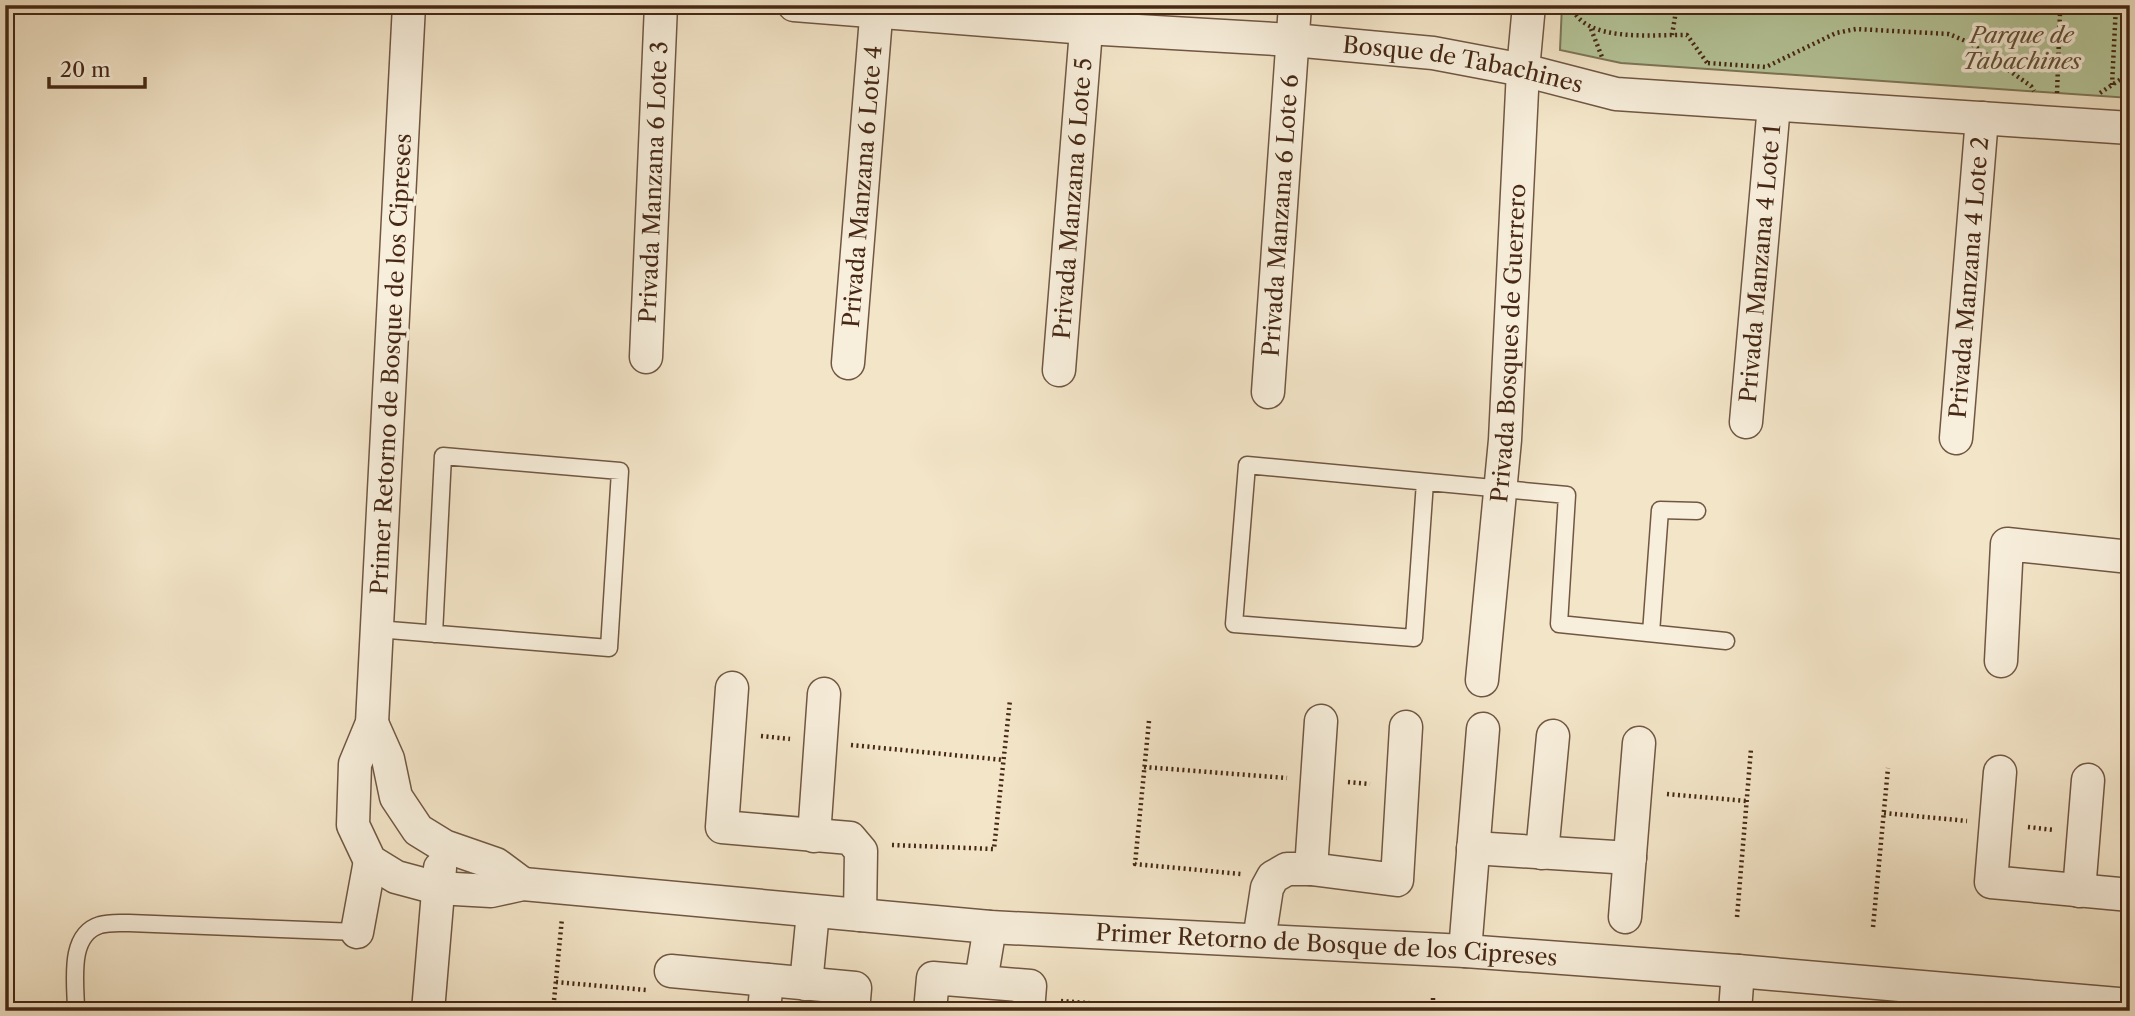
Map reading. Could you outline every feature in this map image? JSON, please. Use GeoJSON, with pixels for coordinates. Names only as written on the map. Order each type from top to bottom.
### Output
{"type":"FeatureCollection","features":[{"type":"Feature","properties":{"kind":"street","name":"Primer Retorno de Bosque de los Cipreses"},"geometry":{"type":"LineString","coordinates":[[409,5],[372,723],[355,764],[353,825],[370,861],[396,877],[437,888],[491,891],[523,884],[990,927],[1465,951],[1738,971],[2109,1006]]}},
{"type":"Feature","properties":{"kind":"street","name":"Privada Manzana 6 Lote 3"},"geometry":{"type":"LineString","coordinates":[[646,358],[661,5]]}},
{"type":"Feature","properties":{"kind":"street","name":"Bosque de Tabachines"},"geometry":{"type":"LineString","coordinates":[[794,5],[1087,17],[1433,54],[1523,70],[1616,94],[2130,128]]}},
{"type":"Feature","properties":{"kind":"street","name":"Privada Manzana 6 Lote 6"},"geometry":{"type":"LineString","coordinates":[[1268,392],[1295,5]]}},
{"type":"Feature","properties":{"kind":"street","name":"Privada Bosques de Guerrero"},"geometry":{"type":"LineString","coordinates":[[1482,680],[1505,440],[1523,70],[1529,5]]}},
{"type":"Feature","properties":{"kind":"street","name":"Privada Manzana 6 Lote 4"},"geometry":{"type":"LineString","coordinates":[[848,363],[877,9]]}},
{"type":"Feature","properties":{"kind":"street","name":"Privada Manzana 6 Lote 5"},"geometry":{"type":"LineString","coordinates":[[1059,370],[1087,17]]}},
{"type":"Feature","properties":{"kind":"street","name":"Privada Manzana 4 Lote 1"},"geometry":{"type":"LineString","coordinates":[[1746,422],[1774,105]]}},
{"type":"Feature","properties":{"kind":"street","name":"Privada Manzana 4 Lote 2"},"geometry":{"type":"LineString","coordinates":[[1956,438],[1982,118]]}},
{"type":"Feature","properties":{"kind":"street"},"geometry":{"type":"LineString","coordinates":[[2001,661],[2007,544],[2130,557]]}},
{"type":"Feature","properties":{"kind":"street"},"geometry":{"type":"LineString","coordinates":[[732,688],[722,827],[850,838],[861,851],[860,915]]}},
{"type":"Feature","properties":{"kind":"street"},"geometry":{"type":"LineString","coordinates":[[814,836],[824,694]]}},
{"type":"Feature","properties":{"kind":"street"},"geometry":{"type":"LineString","coordinates":[[1311,869],[1321,721]]}},
{"type":"Feature","properties":{"kind":"street","name":"Primer Retorno de Bosque de los Cipreses"},"geometry":{"type":"LineString","coordinates":[[372,723],[388,759],[396,797],[418,830],[444,846],[496,864],[523,884]]}},
{"type":"Feature","properties":{"kind":"street"},"geometry":{"type":"LineString","coordinates":[[1259,940],[1267,888],[1273,877],[1287,869],[1311,869],[1397,880],[1406,727]]}},
{"type":"Feature","properties":{"kind":"street"},"geometry":{"type":"LineString","coordinates":[[1465,951],[1483,729]]}},
{"type":"Feature","properties":{"kind":"street"},"geometry":{"type":"LineString","coordinates":[[1542,853],[1553,736]]}},
{"type":"Feature","properties":{"kind":"street"},"geometry":{"type":"LineString","coordinates":[[1625,917],[1639,743]]}},
{"type":"Feature","properties":{"kind":"street"},"geometry":{"type":"LineString","coordinates":[[2000,772],[1991,882],[2130,895]]}},
{"type":"Feature","properties":{"kind":"street"},"geometry":{"type":"LineString","coordinates":[[2079,891],[2088,780]]}},
{"type":"Feature","properties":{"kind":"street"},"geometry":{"type":"LineString","coordinates":[[428,1011],[437,888],[444,846]]}},
{"type":"Feature","properties":{"kind":"street"},"geometry":{"type":"LineString","coordinates":[[1473,848],[1630,859]]}},
{"type":"Feature","properties":{"kind":"street"},"geometry":{"type":"LineString","coordinates":[[357,932],[370,861]]}},
{"type":"Feature","properties":{"kind":"street"},"geometry":{"type":"LineString","coordinates":[[806,984],[813,912]]}},
{"type":"Feature","properties":{"kind":"street"},"geometry":{"type":"LineString","coordinates":[[982,981],[990,927]]}},
{"type":"Feature","properties":{"kind":"street"},"geometry":{"type":"LineString","coordinates":[[1735,1011],[1738,971]]}},
{"type":"Feature","properties":{"kind":"street"},"geometry":{"type":"LineString","coordinates":[[930,1011],[933,978],[1030,986],[1028,1004]]}},
{"type":"Feature","properties":{"kind":"street"},"geometry":{"type":"LineString","coordinates":[[660,981],[766,995],[806,984],[855,988],[853,1011]]}},
{"type":"Feature","properties":{"kind":"lane"},"geometry":{"type":"LineString","coordinates":[[377,629],[433,634],[609,648],[620,471],[443,456],[433,634]]}},
{"type":"Feature","properties":{"kind":"lane"},"geometry":{"type":"LineString","coordinates":[[1425,482],[1414,638],[1234,624],[1247,465],[1567,495],[1559,624],[1727,641]]}},
{"type":"Feature","properties":{"kind":"lane"},"geometry":{"type":"LineString","coordinates":[[1651,633],[1660,510],[1697,511]]}},
{"type":"Feature","properties":{"kind":"lane"},"geometry":{"type":"LineString","coordinates":[[76,1011],[78,946],[92,928],[103,924],[357,932]]}},
{"type":"Feature","properties":{"kind":"path"},"geometry":{"type":"LineString","coordinates":[[1571,5],[1579,19],[1591,28],[1609,33],[1687,36],[1708,63],[1727,103]]}},
{"type":"Feature","properties":{"kind":"path"},"geometry":{"type":"LineString","coordinates":[[1672,35],[1678,5]]}},
{"type":"Feature","properties":{"kind":"path"},"geometry":{"type":"LineString","coordinates":[[2112,85],[2116,5]]}},
{"type":"Feature","properties":{"kind":"path"},"geometry":{"type":"LineString","coordinates":[[2056,122],[2060,13]]}},
{"type":"Feature","properties":{"kind":"path"},"geometry":{"type":"LineString","coordinates":[[1708,63],[1766,66],[1836,33],[1856,29],[1949,34],[1970,43],[2031,86],[2056,122]]}},
{"type":"Feature","properties":{"kind":"path"},"geometry":{"type":"LineString","coordinates":[[850,838],[877,845],[994,849],[1010,700]]}},
{"type":"Feature","properties":{"kind":"path"},"geometry":{"type":"LineString","coordinates":[[1149,722],[1135,864],[1273,877]]}},
{"type":"Feature","properties":{"kind":"path"},"geometry":{"type":"LineString","coordinates":[[728,733],[1004,760]]}},
{"type":"Feature","properties":{"kind":"path"},"geometry":{"type":"LineString","coordinates":[[1737,917],[1751,749]]}},
{"type":"Feature","properties":{"kind":"path"},"geometry":{"type":"LineString","coordinates":[[1144,767],[1402,786]]}},
{"type":"Feature","properties":{"kind":"path"},"geometry":{"type":"LineString","coordinates":[[1873,927],[1888,768]]}},
{"type":"Feature","properties":{"kind":"path"},"geometry":{"type":"LineString","coordinates":[[1635,791],[1746,801]]}},
{"type":"Feature","properties":{"kind":"path"},"geometry":{"type":"LineString","coordinates":[[553,1011],[565,888]]}},
{"type":"Feature","properties":{"kind":"path"},"geometry":{"type":"LineString","coordinates":[[556,982],[660,981]]}},
{"type":"Feature","properties":{"kind":"path"},"geometry":{"type":"LineString","coordinates":[[1433,998],[1433,1011]]}},
{"type":"Feature","properties":{"kind":"path"},"geometry":{"type":"LineString","coordinates":[[1028,1004],[1192,1011]]}},
{"type":"Feature","properties":{"kind":"green space","name":"Parque de Tabachines"},"geometry":{"type":"Polygon","coordinates":[[[1562,5],[2017,5],[2105,13],[2106,5],[2130,5],[2130,98],[1621,63],[1560,50],[1562,5]]]}}]}
